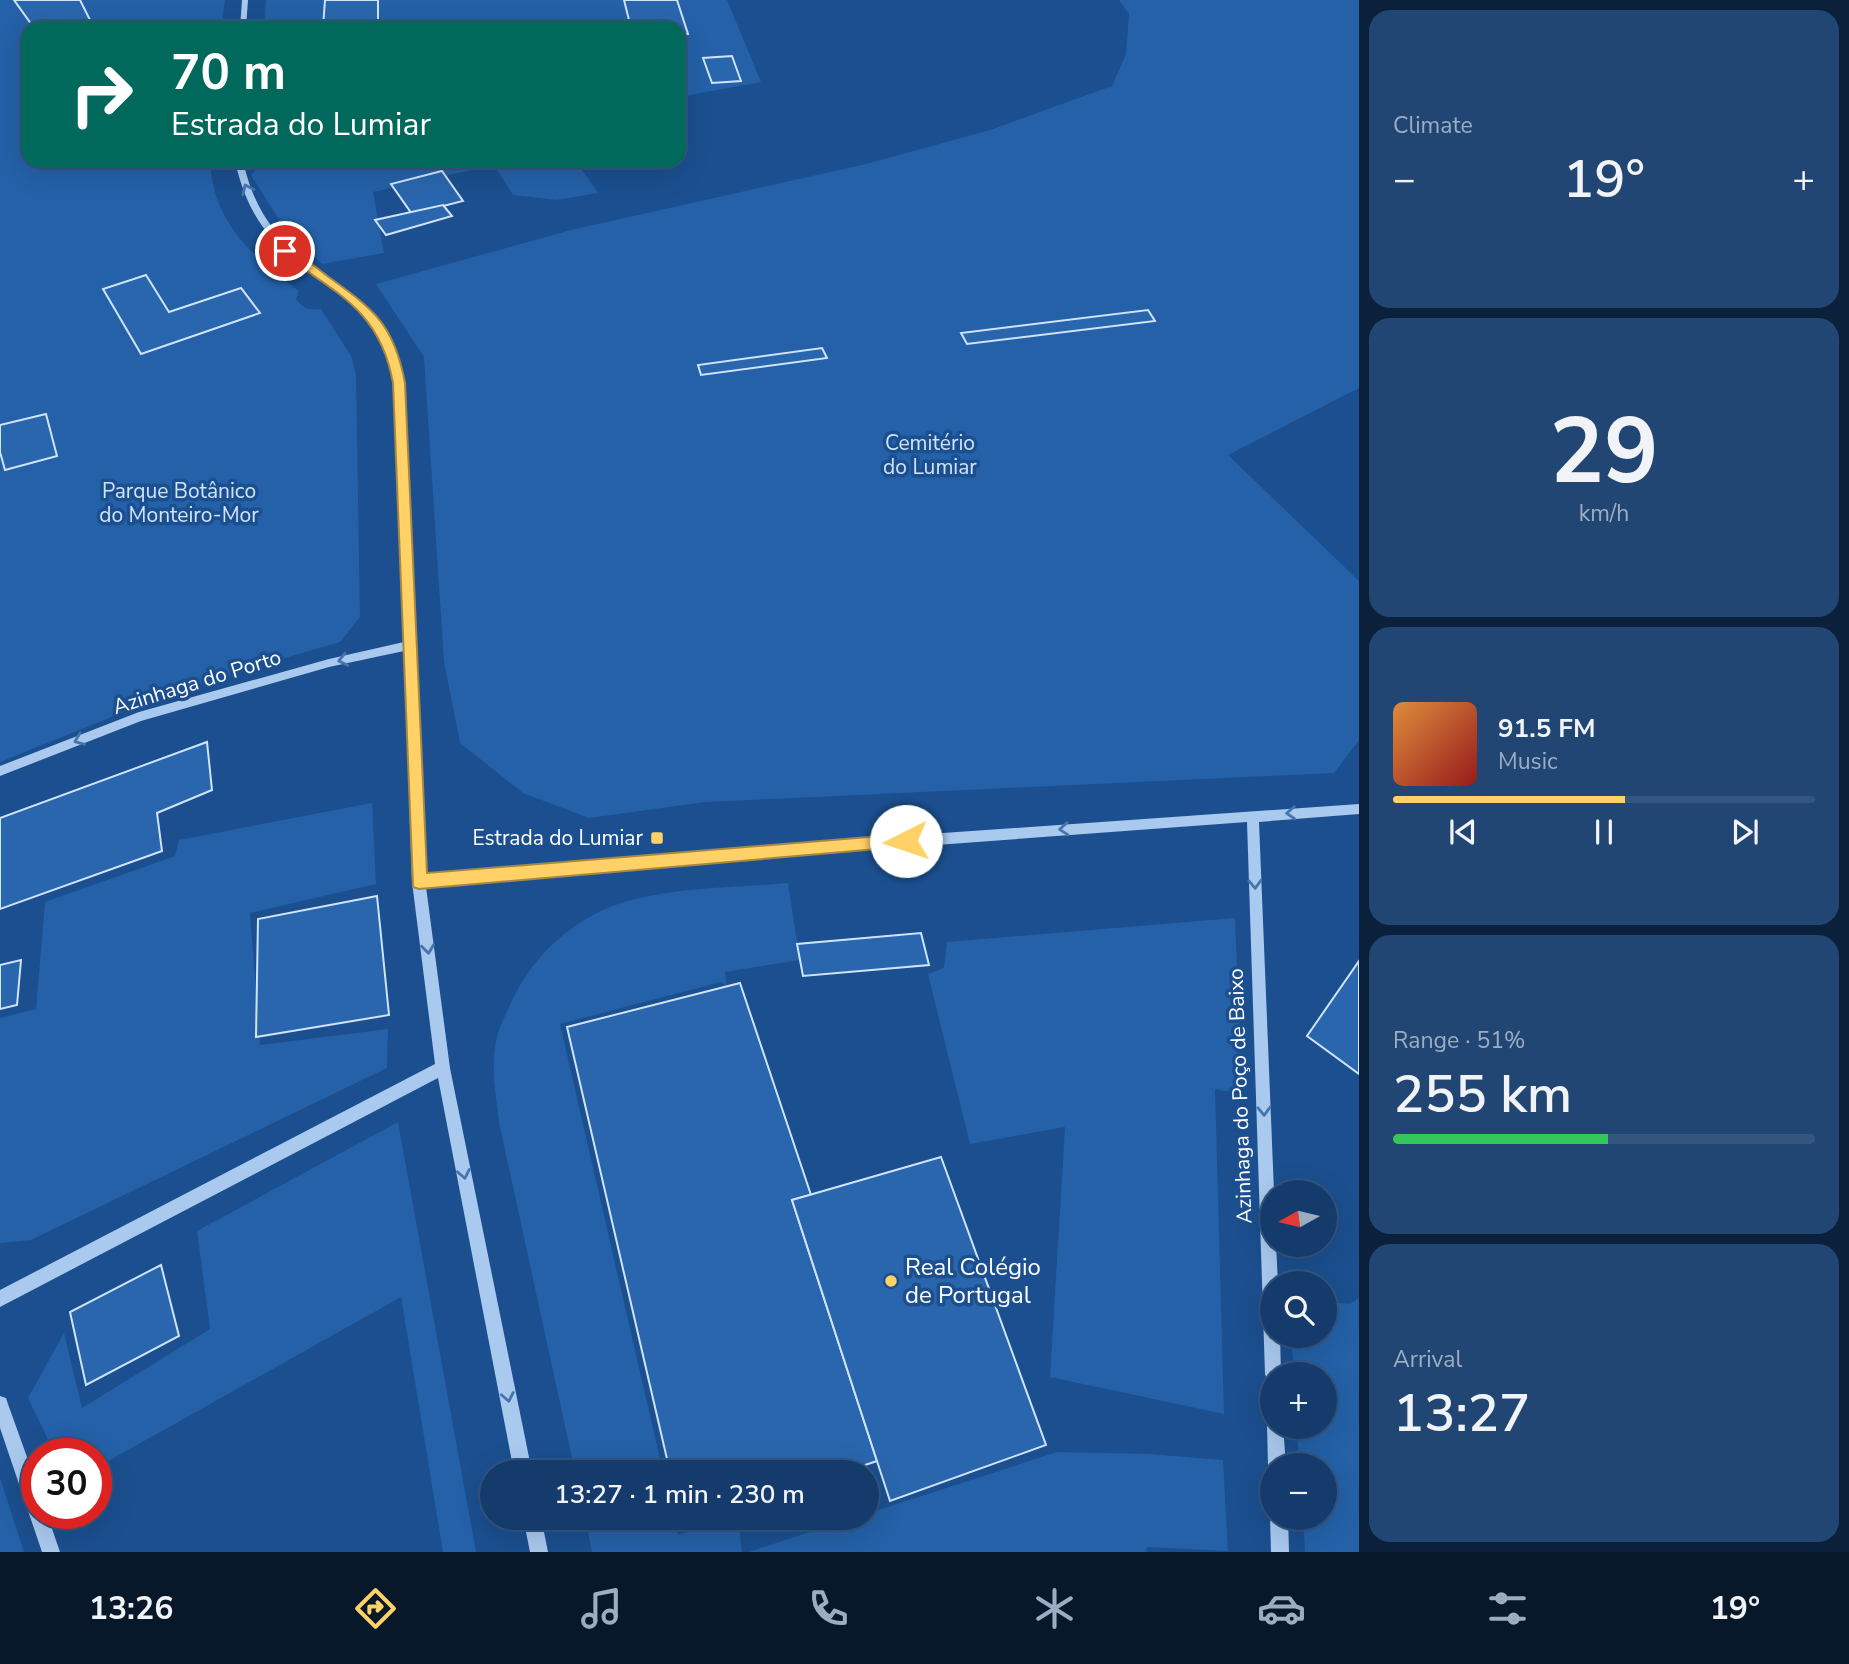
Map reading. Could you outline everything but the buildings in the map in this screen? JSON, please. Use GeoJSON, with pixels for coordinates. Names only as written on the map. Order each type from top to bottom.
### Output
{"type":"FeatureCollection","features":[{"type":"Feature","properties":{"kind":"street"},"geometry":{"type":"LineString","coordinates":[[244,21],[245,0]]}},
{"type":"Feature","properties":{"kind":"street"},"geometry":{"type":"LineString","coordinates":[[240,168],[242,179],[262,222],[285,251],[366,310],[383,332],[394,356],[399,383],[419,882],[443,1068],[521,1460]]}},
{"type":"Feature","properties":{"kind":"street","name":"Azinhaga do Porto"},"geometry":{"type":"LineString","coordinates":[[0,771],[139,718],[329,663],[410,645]]}},
{"type":"Feature","properties":{"kind":"street"},"geometry":{"type":"LineString","coordinates":[[419,882],[800,849],[1359,809]]}},
{"type":"Feature","properties":{"kind":"street","name":"Azinhaga do Poço de Baixo"},"geometry":{"type":"LineString","coordinates":[[1253,816],[1273,1362]]}},
{"type":"Feature","properties":{"kind":"street"},"geometry":{"type":"LineString","coordinates":[[0,1299],[443,1068]]}},
{"type":"Feature","properties":{"kind":"street"},"geometry":{"type":"LineString","coordinates":[[0,1404],[21,1466]]}},
{"type":"Feature","properties":{"kind":"street"},"geometry":{"type":"LineString","coordinates":[[43,1529],[51,1552]]}},
{"type":"Feature","properties":{"kind":"street"},"geometry":{"type":"LineString","coordinates":[[535,1530],[539,1552]]}},
{"type":"Feature","properties":{"kind":"street"},"geometry":{"type":"LineString","coordinates":[[1279,1530],[1280,1552]]}},
{"type":"Feature","properties":{"kind":"green space","name":"Parque Botânico do Monteiro-Mor"},"geometry":{"type":"Polygon","coordinates":[[[0,0],[225,0],[222,21],[21,21],[21,168],[211,168],[219,203],[238,236],[266,265],[299,291],[296,299],[301,305],[310,309],[321,309],[351,356],[356,374],[360,617],[340,642],[261,665],[124,712],[0,762],[0,0]]]}},
{"type":"Feature","properties":{"kind":"green space"},"geometry":{"type":"Polygon","coordinates":[[[266,0],[727,0],[761,82],[686,96],[686,21],[264,21],[266,0]]]}},
{"type":"Feature","properties":{"kind":"green space","name":"Cemitério do Lumiar"},"geometry":{"type":"Polygon","coordinates":[[[1119,0],[1359,0],[1359,388],[1228,455],[1359,581],[1359,740],[1334,773],[706,802],[589,818],[523,793],[460,743],[444,662],[424,357],[376,284],[571,230],[866,164],[990,130],[1112,86],[1126,54],[1129,14],[1119,0]]]}},
{"type":"Feature","properties":{"kind":"green space"},"geometry":{"type":"Polygon","coordinates":[[[258,168],[481,168],[373,192],[384,253],[322,264],[285,229],[251,175],[258,168]]]}},
{"type":"Feature","properties":{"kind":"green space"},"geometry":{"type":"Polygon","coordinates":[[[496,168],[581,168],[598,193],[557,200],[513,195],[496,168]]]}},
{"type":"Feature","properties":{"kind":"green space"},"geometry":{"type":"Polygon","coordinates":[[[372,803],[376,884],[250,913],[260,1045],[388,1029],[387,1068],[31,1240],[0,1243],[0,1018],[36,1009],[45,902],[175,856],[179,840],[372,803]]]}},
{"type":"Feature","properties":{"kind":"green space"},"geometry":{"type":"Polygon","coordinates":[[[788,883],[800,960],[725,972],[727,986],[721,982],[560,1024],[660,1460],[572,1460],[500,1127],[494,1071],[499,1030],[533,966],[548,949],[583,920],[626,902],[701,889],[788,883]]]}},
{"type":"Feature","properties":{"kind":"green space"},"geometry":{"type":"Polygon","coordinates":[[[1235,918],[1242,1094],[1215,1089],[1224,1414],[1050,1377],[1065,1127],[970,1144],[928,974],[944,968],[947,942],[1235,918]]]}},
{"type":"Feature","properties":{"kind":"green space"},"geometry":{"type":"Polygon","coordinates":[[[398,1122],[476,1552],[443,1552],[401,1297],[112,1459],[112,1438],[47,1438],[28,1398],[64,1333],[82,1408],[210,1329],[197,1231],[398,1122]]]}},
{"type":"Feature","properties":{"kind":"green space"},"geometry":{"type":"Polygon","coordinates":[[[1359,1298],[1359,1552],[1305,1552],[1304,1530],[1337,1530],[1337,1453],[1298,1453],[1298,1439],[1337,1439],[1337,1362],[1293,1362],[1292,1348],[1337,1348],[1337,1303],[1350,1304],[1359,1298]]]}},
{"type":"Feature","properties":{"kind":"green space"},"geometry":{"type":"Polygon","coordinates":[[[1057,1452],[1149,1454],[1223,1460],[1228,1551],[1147,1547],[1146,1552],[749,1552],[816,1530],[879,1530],[879,1510],[1057,1452]]]}},
{"type":"Feature","properties":{"kind":"green space"},"geometry":{"type":"Polygon","coordinates":[[[0,1478],[24,1552],[0,1552],[0,1478]]]}},
{"type":"Feature","properties":{"kind":"green space"},"geometry":{"type":"Polygon","coordinates":[[[588,1530],[677,1530],[678,1535],[695,1530],[739,1530],[742,1552],[592,1552],[588,1530]]]}},
{"type":"Feature","properties":{"kind":"place","name":"Estrada do Lumiar"},"geometry":{"type":"Point","coordinates":[657,838]}},
{"type":"Feature","properties":{"kind":"place","name":"Real Colégio de Portugal"},"geometry":{"type":"Point","coordinates":[891,1281]}},
{"type":"Feature","properties":{"kind":"route"},"geometry":{"type":"LineString","coordinates":[[285,251],[366,310],[383,332],[394,356],[399,383],[419,882],[906,841]]}}]}
